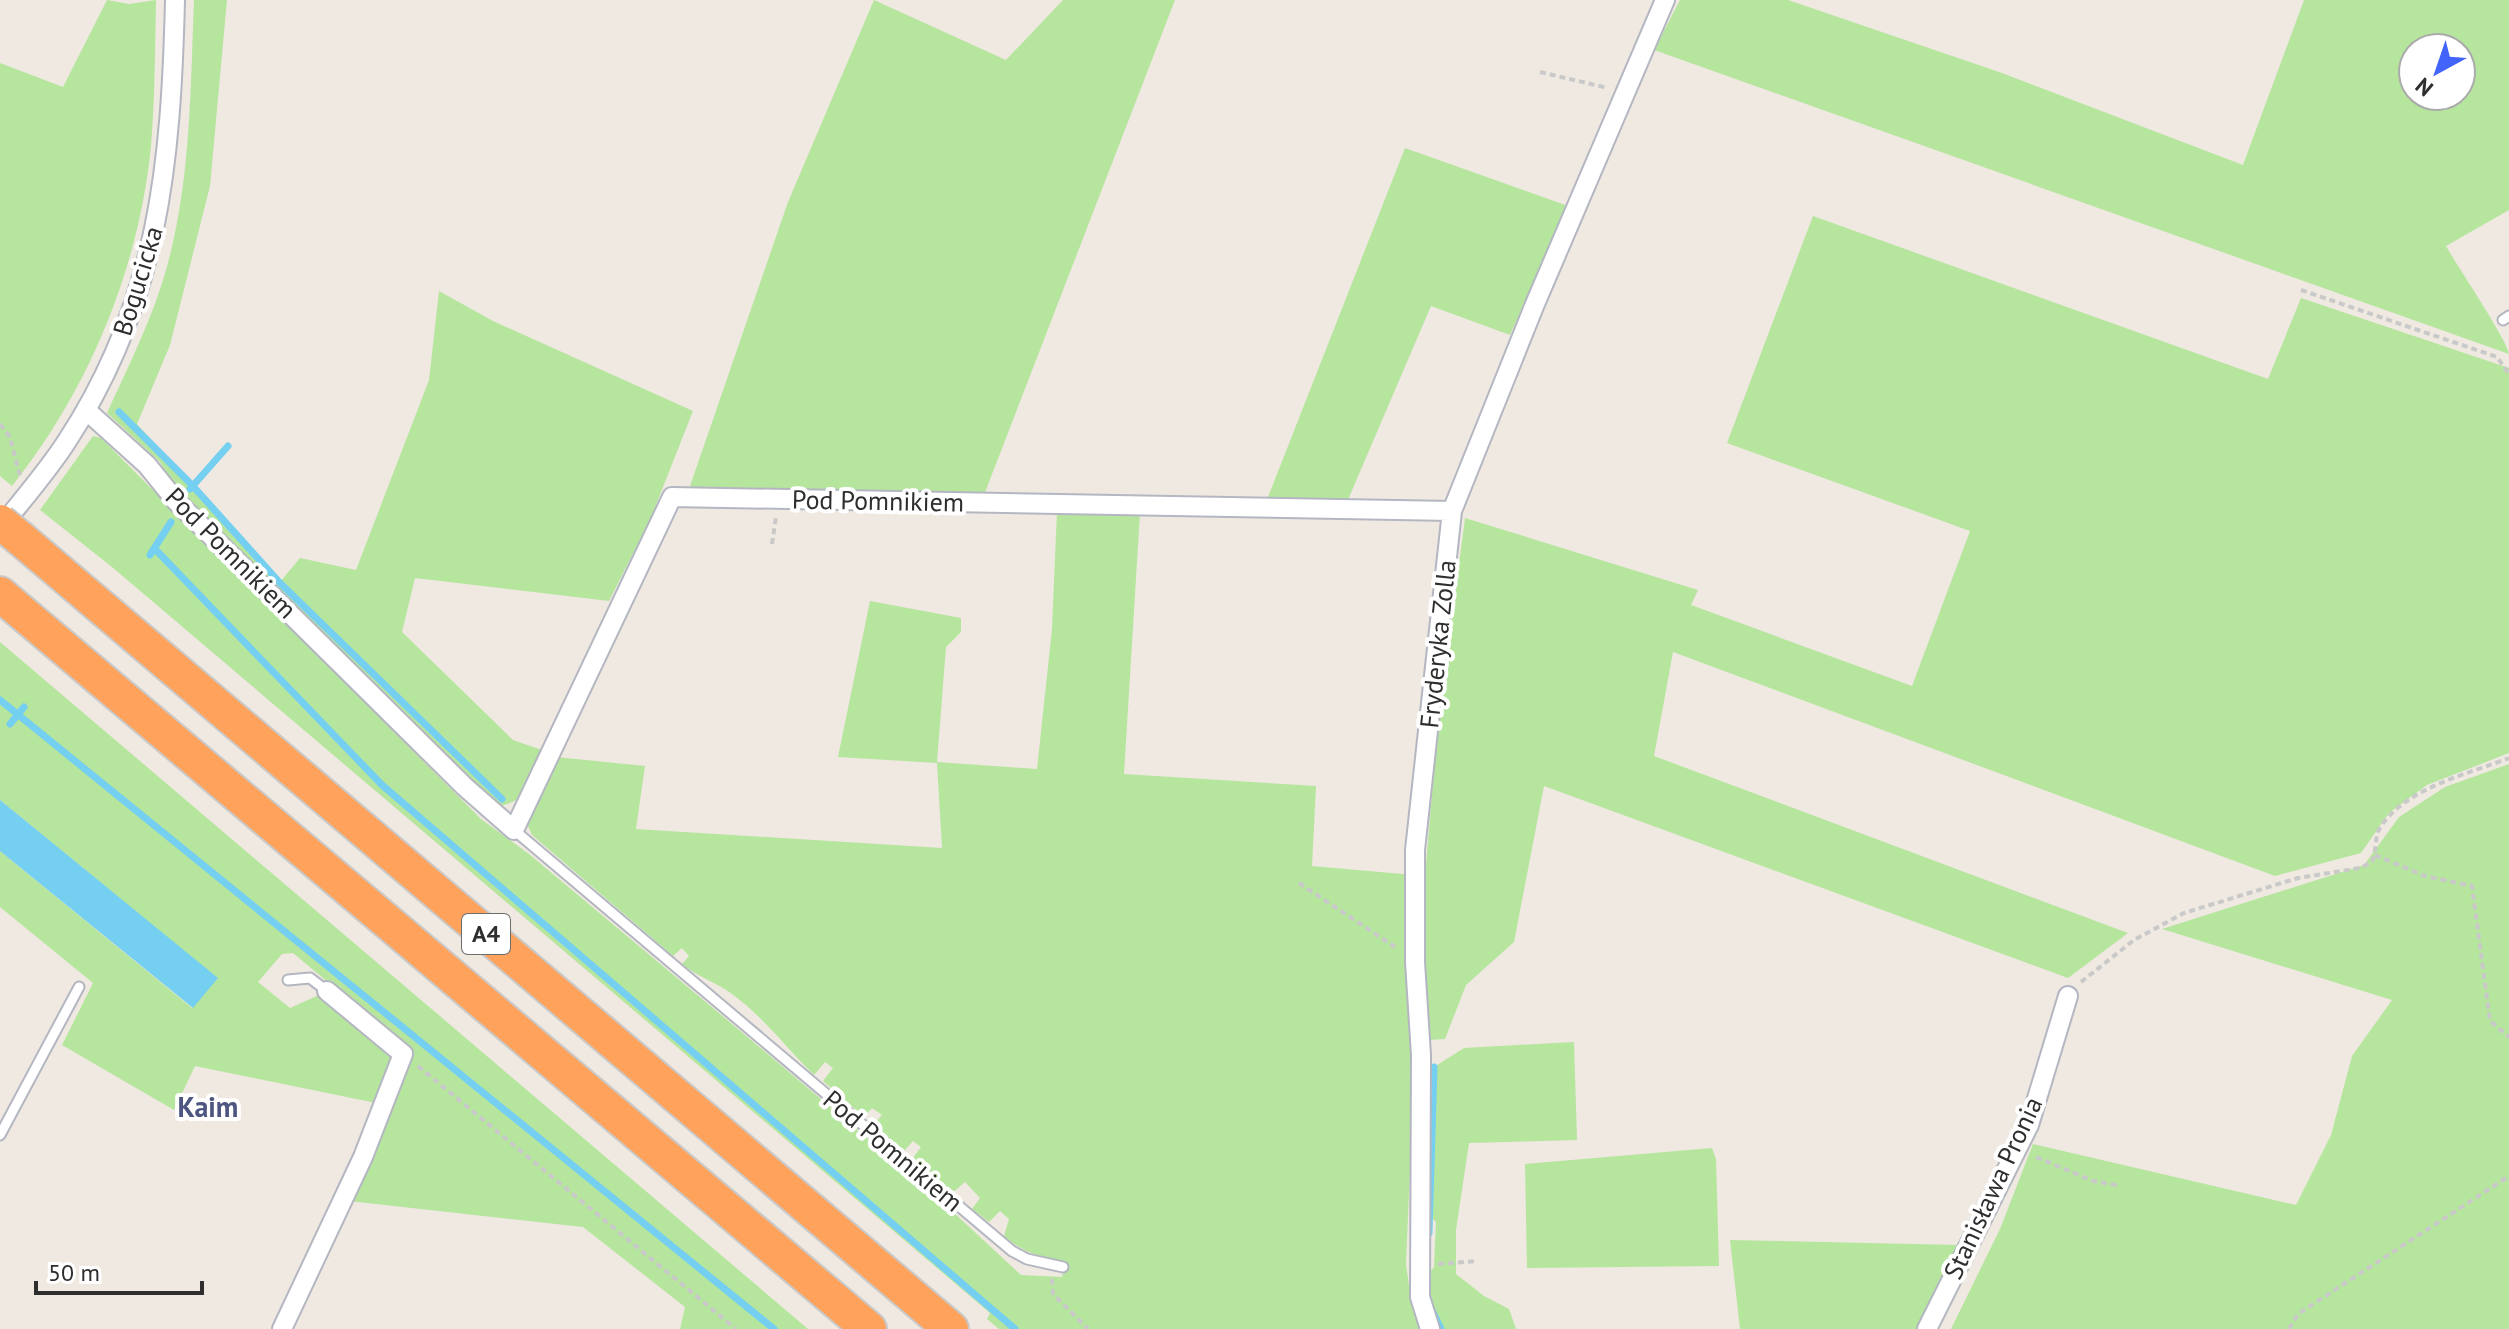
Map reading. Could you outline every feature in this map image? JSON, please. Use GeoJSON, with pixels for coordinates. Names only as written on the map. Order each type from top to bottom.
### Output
{"type":"FeatureCollection","features":[{"type":"Feature","properties":{"kind":"highway","name":"A4"},"geometry":{"type":"LineString","coordinates":[[7,529],[951,1329]]}},
{"type":"Feature","properties":{"kind":"highway","name":"A4"},"geometry":{"type":"LineString","coordinates":[[0,594],[869,1329]]}},
{"type":"Feature","properties":{"kind":"street","name":"Bogucicka"},"geometry":{"type":"LineString","coordinates":[[7,529],[86,410],[114,356],[133,309],[159,212],[172,116],[175,0]]}},
{"type":"Feature","properties":{"kind":"street","name":"Fryderyka Zolla"},"geometry":{"type":"LineString","coordinates":[[1430,1329],[1420,1297],[1421,1055],[1415,962],[1415,850],[1452,511],[1535,304],[1665,0]]}},
{"type":"Feature","properties":{"kind":"street","name":"Pod Pomnikiem"},"geometry":{"type":"LineString","coordinates":[[86,410],[147,465],[176,501],[454,776],[514,830],[672,497],[1452,511]]}},
{"type":"Feature","properties":{"kind":"street"},"geometry":{"type":"LineString","coordinates":[[282,1329],[363,1157],[403,1054],[327,991]]}},
{"type":"Feature","properties":{"kind":"street","name":"Stanisława Pronia"},"geometry":{"type":"LineString","coordinates":[[1927,1329],[2029,1125],[2068,996]]}},
{"type":"Feature","properties":{"kind":"lane","name":"Pod Pomnikiem"},"geometry":{"type":"LineString","coordinates":[[514,830],[1000,1242],[1027,1259],[1063,1267]]}},
{"type":"Feature","properties":{"kind":"lane"},"geometry":{"type":"LineString","coordinates":[[288,980],[310,978],[327,991]]}},
{"type":"Feature","properties":{"kind":"lane"},"geometry":{"type":"LineString","coordinates":[[0,1135],[79,987]]}},
{"type":"Feature","properties":{"kind":"path"},"geometry":{"type":"LineString","coordinates":[[1540,72],[1626,92]]}},
{"type":"Feature","properties":{"kind":"path"},"geometry":{"type":"LineString","coordinates":[[2301,290],[2497,357],[2509,374]]}},
{"type":"Feature","properties":{"kind":"path"},"geometry":{"type":"LineString","coordinates":[[0,424],[10,437],[17,474],[22,478]]}},
{"type":"Feature","properties":{"kind":"path"},"geometry":{"type":"LineString","coordinates":[[772,544],[779,499]]}},
{"type":"Feature","properties":{"kind":"path"},"geometry":{"type":"LineString","coordinates":[[2068,996],[2106,960],[2184,913],[2298,878],[2360,868],[2372,862],[2380,826],[2401,807],[2427,789],[2509,758]]}},
{"type":"Feature","properties":{"kind":"path"},"geometry":{"type":"LineString","coordinates":[[2375,855],[2425,876],[2472,886],[2490,1021],[2509,1037]]}},
{"type":"Feature","properties":{"kind":"path"},"geometry":{"type":"LineString","coordinates":[[1299,883],[1396,948],[1407,952],[1415,962]]}},
{"type":"Feature","properties":{"kind":"path"},"geometry":{"type":"LineString","coordinates":[[403,1054],[736,1329]]}},
{"type":"Feature","properties":{"kind":"path"},"geometry":{"type":"LineString","coordinates":[[2016,1147],[2093,1181],[2120,1186]]}},
{"type":"Feature","properties":{"kind":"path"},"geometry":{"type":"LineString","coordinates":[[2289,1329],[2298,1314],[2509,1176]]}},
{"type":"Feature","properties":{"kind":"path"},"geometry":{"type":"LineString","coordinates":[[1439,1264],[1477,1261]]}},
{"type":"Feature","properties":{"kind":"path"},"geometry":{"type":"LineString","coordinates":[[1051,1264],[1053,1294],[1088,1329]]}},
{"type":"Feature","properties":{"kind":"green space"},"geometry":{"type":"Polygon","coordinates":[[[107,0],[129,4],[156,0],[151,146],[145,192],[122,283],[106,326],[64,410],[12,486],[0,476],[0,63],[63,87],[107,0]]]}},
{"type":"Feature","properties":{"kind":"green space"},"geometry":{"type":"Polygon","coordinates":[[[194,0],[227,0],[210,186],[170,345],[137,424],[280,582],[300,558],[356,570],[429,380],[439,291],[493,321],[693,411],[650,520],[609,601],[415,578],[402,632],[513,740],[545,751],[528,787],[508,804],[497,806],[470,783],[180,493],[159,461],[107,413],[156,301],[176,228],[187,152],[194,0]]]}},
{"type":"Feature","properties":{"kind":"green space"},"geometry":{"type":"Polygon","coordinates":[[[874,0],[1006,60],[1063,0],[1175,0],[984,495],[689,489],[788,202],[874,0]]]}},
{"type":"Feature","properties":{"kind":"green space"},"geometry":{"type":"Polygon","coordinates":[[[1680,0],[1788,0],[2002,73],[2243,165],[2304,0],[2509,0],[2509,210],[2446,246],[2492,320],[2509,354],[1654,50],[1680,0]]]}},
{"type":"Feature","properties":{"kind":"green space"},"geometry":{"type":"Polygon","coordinates":[[[1405,148],[1568,206],[1510,335],[1431,306],[1347,502],[1268,497],[1405,148]]]}},
{"type":"Feature","properties":{"kind":"green space"},"geometry":{"type":"Polygon","coordinates":[[[1813,216],[2268,379],[2301,298],[2509,368],[2509,753],[2427,785],[2389,813],[2361,853],[2275,876],[1673,652],[1654,756],[2128,933],[2068,978],[1544,786],[1514,942],[1466,985],[1445,1039],[1428,1040],[1414,1073],[1406,1264],[1412,1308],[1420,1329],[999,1329],[987,1319],[990,1313],[112,567],[40,510],[93,436],[101,438],[481,819],[529,854],[738,1029],[939,1199],[1021,1275],[1062,1277],[1066,1262],[1033,1254],[1011,1242],[1004,1236],[1009,1219],[1000,1211],[989,1222],[972,1209],[980,1198],[965,1182],[951,1194],[912,1159],[921,1147],[913,1141],[904,1151],[873,1125],[882,1115],[872,1108],[864,1117],[823,1081],[833,1068],[825,1062],[814,1075],[744,1003],[682,964],[689,956],[682,948],[673,956],[532,835],[527,824],[556,757],[645,766],[636,829],[942,848],[937,763],[838,757],[870,601],[961,618],[961,632],[946,647],[937,762],[1037,769],[1052,629],[1057,511],[1140,513],[1124,774],[1316,786],[1312,866],[1425,876],[1437,735],[1465,518],[1698,590],[1691,605],[1912,686],[1970,531],[1727,443],[1813,216]]]}},
{"type":"Feature","properties":{"kind":"green space"},"geometry":{"type":"Polygon","coordinates":[[[0,642],[808,1329],[680,1329],[685,1307],[583,1227],[349,1201],[414,1054],[293,953],[282,954],[258,982],[290,1008],[319,995],[397,1058],[376,1103],[195,1066],[174,1110],[62,1045],[93,983],[0,907],[0,851],[192,1008],[217,978],[0,800],[0,642]]]}},
{"type":"Feature","properties":{"kind":"green space"},"geometry":{"type":"Polygon","coordinates":[[[2509,764],[2509,1329],[1951,1329],[2000,1229],[2033,1144],[2296,1205],[2331,1135],[2352,1056],[2392,1000],[2162,929],[2364,865],[2399,817],[2445,787],[2509,764]]]}},
{"type":"Feature","properties":{"kind":"green space"},"geometry":{"type":"Polygon","coordinates":[[[1574,1042],[1577,1140],[1469,1143],[1456,1230],[1456,1274],[1484,1296],[1509,1309],[1516,1329],[1441,1329],[1427,1297],[1428,1275],[1434,1267],[1436,1222],[1430,1216],[1434,1067],[1464,1048],[1574,1042]]]}},
{"type":"Feature","properties":{"kind":"green space"},"geometry":{"type":"Polygon","coordinates":[[[1712,1148],[1716,1159],[1719,1266],[1527,1268],[1525,1164],[1712,1148]]]}},
{"type":"Feature","properties":{"kind":"green space"},"geometry":{"type":"Polygon","coordinates":[[[1730,1240],[1960,1245],[1925,1329],[1740,1329],[1730,1240]]]}},
{"type":"Feature","properties":{"kind":"water"},"geometry":{"type":"Polygon","coordinates":[[[0,800],[218,978],[193,1008],[0,851],[0,800]]]}},
{"type":"Feature","properties":{"kind":"waterway"},"geometry":{"type":"LineString","coordinates":[[119,412],[192,485],[280,583],[502,799]]}},
{"type":"Feature","properties":{"kind":"waterway"},"geometry":{"type":"LineString","coordinates":[[190,489],[228,446]]}},
{"type":"Feature","properties":{"kind":"waterway"},"geometry":{"type":"LineString","coordinates":[[150,555],[171,522]]}},
{"type":"Feature","properties":{"kind":"waterway"},"geometry":{"type":"LineString","coordinates":[[155,549],[382,785],[1015,1329]]}},
{"type":"Feature","properties":{"kind":"waterway"},"geometry":{"type":"LineString","coordinates":[[0,700],[774,1329]]}},
{"type":"Feature","properties":{"kind":"waterway"},"geometry":{"type":"LineString","coordinates":[[10,724],[24,707]]}},
{"type":"Feature","properties":{"kind":"waterway"},"geometry":{"type":"LineString","coordinates":[[1429,1233],[1434,1067]]}},
{"type":"Feature","properties":{"kind":"waterway"},"geometry":{"type":"LineString","coordinates":[[1433,1312],[1441,1329]]}},
{"type":"Feature","properties":{"kind":"district","name":"Kaim"},"geometry":{"type":"Point","coordinates":[208,1107]}}]}
